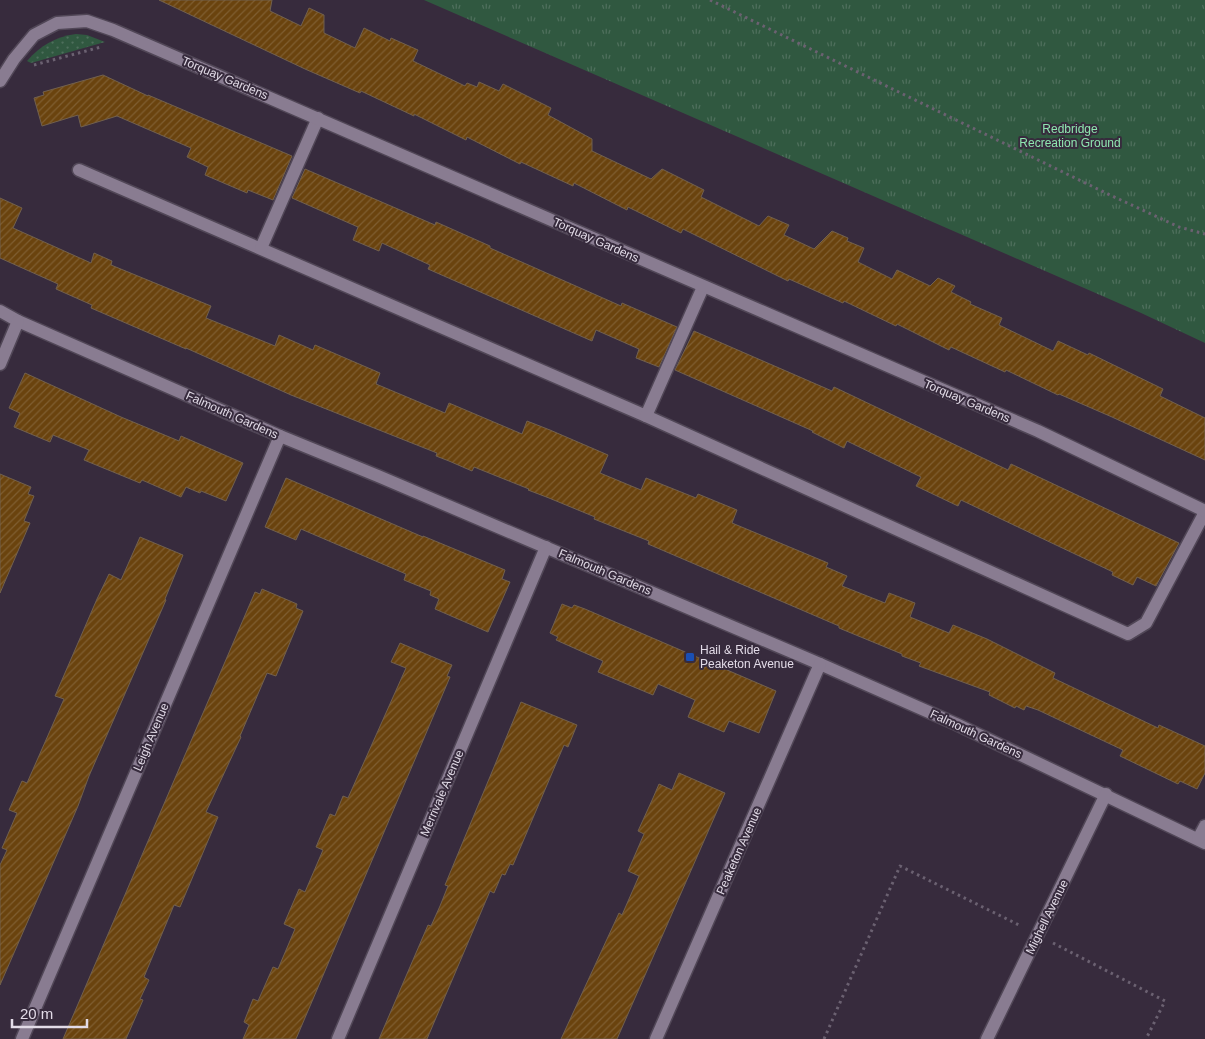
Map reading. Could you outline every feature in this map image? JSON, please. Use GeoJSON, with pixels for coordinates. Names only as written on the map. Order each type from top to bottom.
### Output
{"type":"FeatureCollection","features":[{"type":"Feature","properties":{"kind":"street","name":"Torquay Gardens"},"geometry":{"type":"LineString","coordinates":[[0,81],[14,59],[34,35],[57,23],[87,21],[113,30],[1038,431],[1205,511]]}},
{"type":"Feature","properties":{"kind":"street"},"geometry":{"type":"LineString","coordinates":[[261,248],[318,118]]}},
{"type":"Feature","properties":{"kind":"street"},"geometry":{"type":"LineString","coordinates":[[79,170],[646,416],[1128,634],[1146,623],[1205,511]]}},
{"type":"Feature","properties":{"kind":"street"},"geometry":{"type":"LineString","coordinates":[[646,416],[703,287]]}},
{"type":"Feature","properties":{"kind":"street","name":"Falmouth Gardens"},"geometry":{"type":"LineString","coordinates":[[0,311],[18,322],[280,436],[546,547],[956,724],[1201,841]]}},
{"type":"Feature","properties":{"kind":"street"},"geometry":{"type":"LineString","coordinates":[[0,364],[18,322]]}},
{"type":"Feature","properties":{"kind":"street","name":"Leigh Avenue"},"geometry":{"type":"LineString","coordinates":[[22,1039],[280,436]]}},
{"type":"Feature","properties":{"kind":"street","name":"Merrivale Avenue"},"geometry":{"type":"LineString","coordinates":[[338,1039],[546,547]]}},
{"type":"Feature","properties":{"kind":"street","name":"Peaketon Avenue"},"geometry":{"type":"LineString","coordinates":[[656,1039],[820,664]]}},
{"type":"Feature","properties":{"kind":"street","name":"Mighell Avenue"},"geometry":{"type":"LineString","coordinates":[[987,1039],[1106,794]]}},
{"type":"Feature","properties":{"kind":"street"},"geometry":{"type":"LineString","coordinates":[[1201,841],[1205,826]]}},
{"type":"Feature","properties":{"kind":"path"},"geometry":{"type":"LineString","coordinates":[[710,0],[1110,194],[1179,226],[1205,234]]}},
{"type":"Feature","properties":{"kind":"path"},"geometry":{"type":"LineString","coordinates":[[14,59],[27,67],[108,45],[113,30]]}},
{"type":"Feature","properties":{"kind":"path"},"geometry":{"type":"LineString","coordinates":[[824,1039],[900,866],[1165,1001],[1146,1039]]}},
{"type":"Feature","properties":{"kind":"green space","name":"Redbridge Recreation Ground"},"geometry":{"type":"Polygon","coordinates":[[[424,0],[1205,0],[1205,343],[1139,312],[424,0]]]}},
{"type":"Feature","properties":{"kind":"green space"},"geometry":{"type":"Polygon","coordinates":[[[76,34],[87,35],[105,42],[31,63],[27,61],[38,50],[49,43],[61,37],[76,34]]]}},
{"type":"Feature","properties":{"kind":"building"},"geometry":{"type":"Polygon","coordinates":[[[159,0],[272,0],[270,11],[301,26],[309,8],[324,15],[324,33],[355,48],[364,28],[390,41],[391,38],[418,50],[413,61],[465,86],[467,83],[477,87],[479,82],[499,91],[503,84],[551,108],[548,115],[592,139],[592,151],[651,179],[662,169],[704,190],[701,197],[759,226],[768,216],[789,225],[784,235],[814,249],[832,231],[848,238],[847,241],[864,248],[858,262],[892,279],[897,270],[930,286],[938,278],[955,286],[951,292],[971,302],[970,304],[1002,318],[999,325],[1053,351],[1058,341],[1088,355],[1089,353],[1163,389],[1160,396],[1205,418],[1205,460],[1006,370],[1005,372],[951,347],[949,350],[897,324],[896,326],[844,301],[843,303],[789,279],[788,281],[683,229],[681,233],[628,207],[627,210],[574,183],[573,186],[521,162],[520,164],[467,137],[466,140],[414,114],[414,116],[361,91],[360,93],[305,69],[159,0]]]}},
{"type":"Feature","properties":{"kind":"building"},"geometry":{"type":"Polygon","coordinates":[[[103,75],[148,96],[292,156],[273,200],[248,190],[247,193],[205,175],[208,167],[187,157],[191,148],[117,116],[81,127],[78,115],[42,126],[34,98],[44,95],[43,92],[103,75]]]}},
{"type":"Feature","properties":{"kind":"building"},"geometry":{"type":"Polygon","coordinates":[[[305,169],[435,225],[436,222],[621,306],[622,303],[677,327],[659,367],[636,358],[639,349],[596,330],[592,341],[428,269],[430,265],[382,243],[379,251],[353,240],[358,227],[292,198],[305,169]]]}},
{"type":"Feature","properties":{"kind":"building"},"geometry":{"type":"Polygon","coordinates":[[[0,198],[22,208],[13,228],[91,263],[94,253],[112,261],[111,265],[211,306],[206,318],[275,346],[279,335],[313,350],[315,345],[380,373],[376,384],[445,413],[449,403],[522,434],[527,421],[550,430],[608,455],[600,473],[641,490],[646,478],[696,498],[698,494],[737,510],[732,523],[828,563],[826,567],[847,576],[842,586],[885,603],[889,593],[915,603],[910,617],[949,633],[953,625],[987,639],[1055,673],[1053,678],[1158,728],[1159,725],[1205,746],[1205,773],[1197,789],[1180,781],[1178,784],[1120,756],[1123,750],[1038,710],[1026,706],[1024,710],[1016,706],[1015,708],[989,695],[990,692],[919,666],[921,663],[902,656],[902,654],[648,544],[649,541],[594,519],[595,517],[474,467],[472,471],[436,456],[437,453],[291,395],[91,308],[92,305],[56,289],[58,284],[0,258],[0,198]]]}},
{"type":"Feature","properties":{"kind":"building"},"geometry":{"type":"Polygon","coordinates":[[[694,331],[832,391],[834,387],[1008,470],[1011,464],[1179,543],[1156,586],[1137,577],[1133,585],[1112,575],[1113,572],[961,500],[958,506],[916,486],[921,477],[847,441],[844,448],[813,431],[675,370],[694,331]]]}},
{"type":"Feature","properties":{"kind":"building"},"geometry":{"type":"Polygon","coordinates":[[[25,373],[179,441],[181,436],[243,463],[226,501],[186,487],[181,497],[142,480],[140,483],[84,460],[89,450],[53,435],[50,442],[14,427],[20,413],[9,408],[25,373]]]}},
{"type":"Feature","properties":{"kind":"building"},"geometry":{"type":"Polygon","coordinates":[[[0,474],[31,487],[28,494],[34,496],[24,521],[30,523],[0,593],[0,474]]]}},
{"type":"Feature","properties":{"kind":"building"},"geometry":{"type":"Polygon","coordinates":[[[286,478],[505,570],[502,579],[510,582],[488,632],[435,609],[439,599],[430,595],[431,591],[404,580],[406,574],[301,529],[296,540],[265,527],[286,478]]]}},
{"type":"Feature","properties":{"kind":"building"},"geometry":{"type":"Polygon","coordinates":[[[140,537],[183,555],[166,600],[0,985],[0,865],[7,850],[2,848],[17,813],[9,810],[22,781],[27,783],[64,699],[55,696],[97,599],[109,574],[121,580],[140,537]]]}},
{"type":"Feature","properties":{"kind":"building"},"geometry":{"type":"Polygon","coordinates":[[[262,589],[297,604],[296,608],[303,611],[276,676],[267,673],[241,737],[206,812],[218,817],[180,907],[174,905],[144,977],[149,980],[140,999],[143,1000],[126,1039],[63,1039],[255,592],[260,594],[262,589]]]}},
{"type":"Feature","properties":{"kind":"building"},"geometry":{"type":"Polygon","coordinates":[[[562,604],[572,608],[574,605],[585,609],[776,691],[759,733],[729,721],[724,732],[688,717],[695,700],[658,684],[653,695],[598,672],[603,661],[556,640],[558,637],[550,633],[562,604]]]}},
{"type":"Feature","properties":{"kind":"building"},"geometry":{"type":"Polygon","coordinates":[[[400,643],[452,665],[447,676],[450,677],[296,1039],[243,1039],[249,1025],[244,1022],[253,999],[258,1001],[273,967],[278,969],[295,929],[284,924],[299,889],[305,892],[323,850],[316,847],[330,814],[335,816],[343,796],[348,798],[406,668],[391,662],[400,643]]]}},
{"type":"Feature","properties":{"kind":"building"},"geometry":{"type":"Polygon","coordinates":[[[521,702],[577,725],[568,747],[564,745],[513,865],[510,864],[505,875],[502,874],[494,893],[490,891],[427,1039],[379,1039],[428,925],[431,926],[440,906],[448,886],[445,885],[521,702]]]}},
{"type":"Feature","properties":{"kind":"building"},"geometry":{"type":"Polygon","coordinates":[[[679,773],[725,793],[617,1039],[561,1039],[619,913],[622,915],[639,876],[628,871],[644,834],[638,831],[659,784],[672,790],[679,773]]]}},
{"type":"Feature","properties":{"kind":"place","name":"Hail & Ride Peaketon Avenue"},"geometry":{"type":"Point","coordinates":[690,657]}}]}
